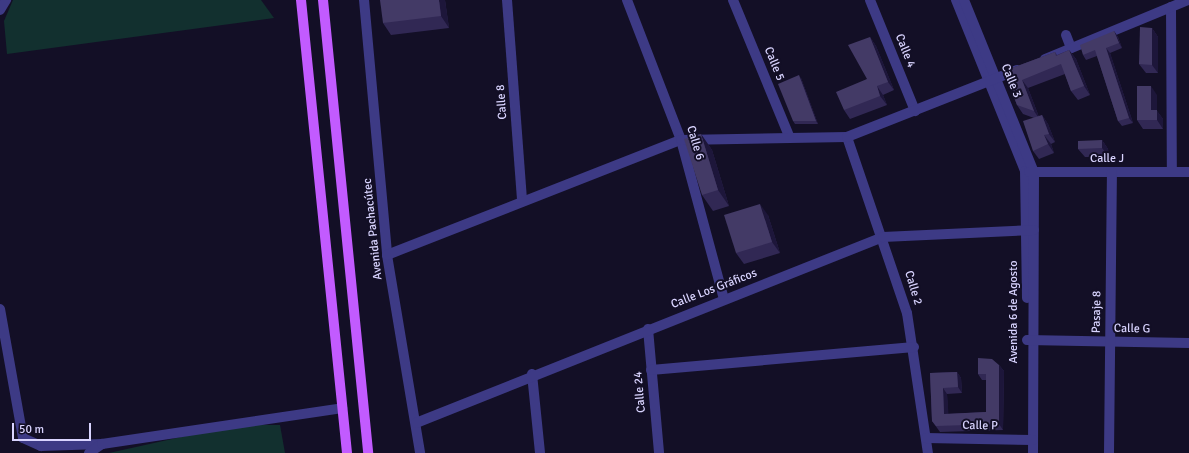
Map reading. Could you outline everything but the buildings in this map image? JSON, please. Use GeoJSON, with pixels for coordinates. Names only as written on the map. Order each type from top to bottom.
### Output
{"type":"FeatureCollection","features":[{"type":"Feature","properties":{"kind":"main road"},"geometry":{"type":"LineString","coordinates":[[301,0],[347,453]]}},
{"type":"Feature","properties":{"kind":"main road"},"geometry":{"type":"LineString","coordinates":[[323,0],[368,453]]}},
{"type":"Feature","properties":{"kind":"street"},"geometry":{"type":"LineString","coordinates":[[0,10],[6,0]]}},
{"type":"Feature","properties":{"kind":"street","name":"Avenida Pachacútec"},"geometry":{"type":"LineString","coordinates":[[364,0],[387,255],[420,453]]}},
{"type":"Feature","properties":{"kind":"street","name":"Calle 8"},"geometry":{"type":"LineString","coordinates":[[507,0],[522,201]]}},
{"type":"Feature","properties":{"kind":"street","name":"Calle 6"},"geometry":{"type":"LineString","coordinates":[[627,0],[681,140],[724,298]]}},
{"type":"Feature","properties":{"kind":"street","name":"Calle 5"},"geometry":{"type":"LineString","coordinates":[[733,0],[790,138]]}},
{"type":"Feature","properties":{"kind":"street","name":"Calle 4"},"geometry":{"type":"LineString","coordinates":[[870,0],[915,111]]}},
{"type":"Feature","properties":{"kind":"street","name":"Calle 3"},"geometry":{"type":"LineString","coordinates":[[956,0],[993,80]]}},
{"type":"Feature","properties":{"kind":"street","name":"Calle 3"},"geometry":{"type":"LineString","coordinates":[[964,0],[993,80],[1030,172]]}},
{"type":"Feature","properties":{"kind":"street"},"geometry":{"type":"LineString","coordinates":[[387,255],[681,140],[846,137],[993,80],[1188,0]]}},
{"type":"Feature","properties":{"kind":"street"},"geometry":{"type":"LineString","coordinates":[[1171,7],[1172,172]]}},
{"type":"Feature","properties":{"kind":"street"},"geometry":{"type":"LineString","coordinates":[[1066,35],[1071,48]]}},
{"type":"Feature","properties":{"kind":"street","name":"Calle 2"},"geometry":{"type":"LineString","coordinates":[[846,137],[884,237],[914,347],[928,453]]}},
{"type":"Feature","properties":{"kind":"street","name":"Calle J"},"geometry":{"type":"LineString","coordinates":[[1030,172],[1189,172]]}},
{"type":"Feature","properties":{"kind":"street","name":"Avenida 6 de Agosto"},"geometry":{"type":"LineString","coordinates":[[1030,172],[1030,440],[1033,453]]}},
{"type":"Feature","properties":{"kind":"street","name":"Pasaje 8"},"geometry":{"type":"LineString","coordinates":[[1109,453],[1112,172]]}},
{"type":"Feature","properties":{"kind":"street","name":"Calle Los Gráficos"},"geometry":{"type":"LineString","coordinates":[[416,423],[532,374],[884,237],[1030,231]]}},
{"type":"Feature","properties":{"kind":"street"},"geometry":{"type":"LineString","coordinates":[[0,309],[23,438],[29,444],[102,444],[342,408]]}},
{"type":"Feature","properties":{"kind":"street","name":"Calle 24"},"geometry":{"type":"LineString","coordinates":[[648,329],[659,453]]}},
{"type":"Feature","properties":{"kind":"street","name":"Calle G"},"geometry":{"type":"LineString","coordinates":[[1030,340],[1189,342]]}},
{"type":"Feature","properties":{"kind":"street"},"geometry":{"type":"LineString","coordinates":[[651,370],[914,347]]}},
{"type":"Feature","properties":{"kind":"street"},"geometry":{"type":"LineString","coordinates":[[532,374],[540,453]]}},
{"type":"Feature","properties":{"kind":"street","name":"Calle P"},"geometry":{"type":"LineString","coordinates":[[926,438],[1030,440]]}},
{"type":"Feature","properties":{"kind":"street","name":"Avenida 6 de Agosto"},"geometry":{"type":"LineString","coordinates":[[1026,453],[1030,440]]}},
{"type":"Feature","properties":{"kind":"street"},"geometry":{"type":"LineString","coordinates":[[89,453],[102,444]]}},
{"type":"Feature","properties":{"kind":"green space"},"geometry":{"type":"Polygon","coordinates":[[[13,0],[261,0],[274,18],[7,54],[4,21],[13,0]]]}},
{"type":"Feature","properties":{"kind":"green space"},"geometry":{"type":"Polygon","coordinates":[[[253,425],[280,425],[285,453],[109,453],[208,431],[253,425]]]}}]}
